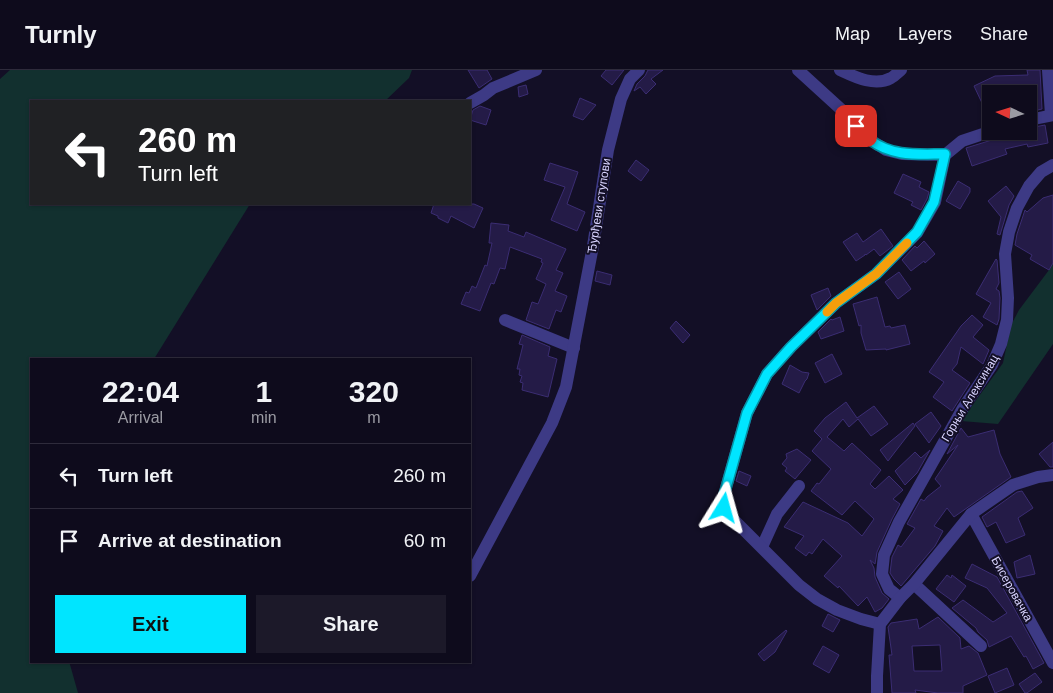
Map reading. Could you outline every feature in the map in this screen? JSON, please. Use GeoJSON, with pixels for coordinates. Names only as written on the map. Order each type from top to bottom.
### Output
{"type":"FeatureCollection","features":[{"type":"Feature","properties":{"kind":"street"},"geometry":{"type":"LineString","coordinates":[[471,102],[493,88],[536,70]]}},
{"type":"Feature","properties":{"kind":"street","name":"Ђурђеви ступови"},"geometry":{"type":"LineString","coordinates":[[471,574],[553,421],[566,387],[593,246],[608,150],[621,99],[630,79],[640,70]]}},
{"type":"Feature","properties":{"kind":"street"},"geometry":{"type":"LineString","coordinates":[[798,70],[844,112],[869,139],[886,150],[902,154],[945,154],[962,141],[982,134]]}},
{"type":"Feature","properties":{"kind":"street"},"geometry":{"type":"LineString","coordinates":[[840,70],[871,82],[890,79],[901,70]]}},
{"type":"Feature","properties":{"kind":"street"},"geometry":{"type":"LineString","coordinates":[[1038,118],[1052,115],[1048,70]]}},
{"type":"Feature","properties":{"kind":"street"},"geometry":{"type":"LineString","coordinates":[[880,624],[845,613],[817,599],[799,586],[732,518],[724,508],[724,495],[747,413],[767,374],[791,347],[836,303],[876,274],[917,232],[934,202],[945,154]]}},
{"type":"Feature","properties":{"kind":"street","name":"Горњи Алексинац"},"geometry":{"type":"LineString","coordinates":[[900,598],[889,589],[882,574],[884,555],[899,522],[964,408],[992,365],[1001,344],[1007,320],[1008,298],[1004,254],[1009,232],[1017,208],[1029,186],[1041,172],[1053,165]]}},
{"type":"Feature","properties":{"kind":"street"},"geometry":{"type":"LineString","coordinates":[[505,320],[574,348]]}},
{"type":"Feature","properties":{"kind":"street"},"geometry":{"type":"LineString","coordinates":[[877,693],[880,624],[900,598],[914,584],[971,514],[1013,485],[1038,477],[1053,475]]}},
{"type":"Feature","properties":{"kind":"street"},"geometry":{"type":"LineString","coordinates":[[762,547],[777,514],[798,486]]}},
{"type":"Feature","properties":{"kind":"street","name":"Бисеровачка"},"geometry":{"type":"LineString","coordinates":[[971,514],[1053,663]]}},
{"type":"Feature","properties":{"kind":"street"},"geometry":{"type":"LineString","coordinates":[[914,584],[980,646]]}},
{"type":"Feature","properties":{"kind":"green space"},"geometry":{"type":"Polygon","coordinates":[[[10,70],[412,70],[409,78],[386,100],[30,100],[30,205],[249,205],[155,358],[30,358],[30,663],[70,663],[78,693],[0,693],[0,79],[10,70]]]}},
{"type":"Feature","properties":{"kind":"green space"},"geometry":{"type":"Polygon","coordinates":[[[1053,263],[1053,344],[998,424],[961,421],[1003,363],[1011,325],[1019,310],[1053,263]]]}},
{"type":"Feature","properties":{"kind":"building"},"geometry":{"type":"Polygon","coordinates":[[[468,70],[487,70],[492,79],[479,88],[468,70]]]}},
{"type":"Feature","properties":{"kind":"building"},"geometry":{"type":"Polygon","coordinates":[[[606,70],[624,70],[612,85],[601,76],[606,70]]]}},
{"type":"Feature","properties":{"kind":"building"},"geometry":{"type":"Polygon","coordinates":[[[648,70],[663,70],[651,79],[656,84],[646,94],[640,87],[634,91],[637,84],[648,70]]]}},
{"type":"Feature","properties":{"kind":"building"},"geometry":{"type":"Polygon","coordinates":[[[1027,70],[1040,70],[1042,109],[1038,110],[1038,85],[982,85],[982,103],[974,86],[995,76],[1028,75],[1027,70]]]}},
{"type":"Feature","properties":{"kind":"building"},"geometry":{"type":"Polygon","coordinates":[[[526,85],[528,94],[519,97],[518,87],[526,85]]]}},
{"type":"Feature","properties":{"kind":"building"},"geometry":{"type":"Polygon","coordinates":[[[580,98],[596,105],[583,120],[573,116],[580,98]]]}},
{"type":"Feature","properties":{"kind":"building"},"geometry":{"type":"Polygon","coordinates":[[[480,106],[491,110],[486,125],[471,120],[473,110],[480,106]]]}},
{"type":"Feature","properties":{"kind":"building"},"geometry":{"type":"Polygon","coordinates":[[[1045,125],[1048,143],[1028,147],[1027,144],[1005,149],[1007,154],[972,166],[966,148],[992,140],[1038,140],[1038,126],[1045,125]]]}},
{"type":"Feature","properties":{"kind":"building"},"geometry":{"type":"Polygon","coordinates":[[[636,160],[649,170],[641,181],[628,171],[636,160]]]}},
{"type":"Feature","properties":{"kind":"building"},"geometry":{"type":"Polygon","coordinates":[[[550,163],[578,172],[567,204],[585,212],[577,231],[551,220],[565,187],[544,180],[550,163]]]}},
{"type":"Feature","properties":{"kind":"building"},"geometry":{"type":"Polygon","coordinates":[[[903,174],[921,182],[919,187],[929,192],[921,210],[911,205],[913,202],[894,193],[903,174]]]}},
{"type":"Feature","properties":{"kind":"building"},"geometry":{"type":"Polygon","coordinates":[[[958,181],[970,188],[970,192],[960,209],[946,201],[958,181]]]}},
{"type":"Feature","properties":{"kind":"building"},"geometry":{"type":"Polygon","coordinates":[[[1006,186],[1014,196],[1009,205],[1000,235],[997,234],[1001,217],[988,201],[1006,186]]]}},
{"type":"Feature","properties":{"kind":"building"},"geometry":{"type":"Polygon","coordinates":[[[1053,195],[1053,263],[1049,270],[1030,259],[1032,255],[1015,245],[1025,210],[1027,212],[1043,198],[1053,195]]]}},
{"type":"Feature","properties":{"kind":"building"},"geometry":{"type":"Polygon","coordinates":[[[474,204],[483,208],[474,228],[451,216],[448,223],[431,213],[434,205],[474,204]]]}},
{"type":"Feature","properties":{"kind":"building"},"geometry":{"type":"Polygon","coordinates":[[[491,223],[509,225],[508,231],[524,237],[526,232],[566,249],[556,270],[563,273],[555,291],[567,296],[561,312],[556,310],[549,329],[526,320],[532,302],[538,304],[546,284],[536,279],[543,263],[541,262],[542,259],[510,247],[505,269],[500,268],[494,284],[491,283],[480,311],[461,304],[466,292],[469,293],[472,286],[476,288],[485,265],[487,266],[492,243],[489,243],[491,223]]]}},
{"type":"Feature","properties":{"kind":"building"},"geometry":{"type":"Polygon","coordinates":[[[881,229],[893,246],[880,256],[874,249],[856,261],[843,242],[857,233],[863,242],[881,229]]]}},
{"type":"Feature","properties":{"kind":"building"},"geometry":{"type":"Polygon","coordinates":[[[924,241],[935,254],[925,263],[924,261],[911,271],[902,260],[915,246],[917,248],[924,241]]]}},
{"type":"Feature","properties":{"kind":"building"},"geometry":{"type":"Polygon","coordinates":[[[996,259],[999,283],[996,289],[999,291],[1000,298],[997,325],[983,317],[991,303],[976,294],[996,259]]]}},
{"type":"Feature","properties":{"kind":"building"},"geometry":{"type":"Polygon","coordinates":[[[597,271],[612,275],[610,285],[595,281],[597,271]]]}},
{"type":"Feature","properties":{"kind":"building"},"geometry":{"type":"Polygon","coordinates":[[[899,272],[911,289],[898,299],[885,282],[899,272]]]}},
{"type":"Feature","properties":{"kind":"building"},"geometry":{"type":"Polygon","coordinates":[[[828,288],[831,296],[817,310],[811,295],[828,288]]]}},
{"type":"Feature","properties":{"kind":"building"},"geometry":{"type":"Polygon","coordinates":[[[877,297],[885,327],[890,326],[891,328],[905,325],[910,344],[886,350],[866,350],[861,333],[861,325],[859,326],[853,304],[877,297]]]}},
{"type":"Feature","properties":{"kind":"building"},"geometry":{"type":"Polygon","coordinates":[[[972,315],[983,325],[973,337],[989,350],[983,364],[961,347],[957,364],[952,370],[970,383],[952,411],[933,397],[944,382],[929,372],[961,326],[972,315]]]}},
{"type":"Feature","properties":{"kind":"building"},"geometry":{"type":"Polygon","coordinates":[[[840,317],[844,331],[821,339],[818,332],[831,319],[840,317]]]}},
{"type":"Feature","properties":{"kind":"building"},"geometry":{"type":"Polygon","coordinates":[[[676,321],[690,335],[683,343],[670,328],[676,321]]]}},
{"type":"Feature","properties":{"kind":"building"},"geometry":{"type":"Polygon","coordinates":[[[522,335],[550,347],[548,356],[557,359],[548,397],[522,390],[523,383],[520,382],[522,376],[519,375],[520,369],[517,369],[523,345],[519,344],[522,335]]]}},
{"type":"Feature","properties":{"kind":"building"},"geometry":{"type":"Polygon","coordinates":[[[832,354],[842,374],[825,383],[815,363],[832,354]]]}},
{"type":"Feature","properties":{"kind":"building"},"geometry":{"type":"Polygon","coordinates":[[[790,365],[802,372],[809,373],[799,393],[782,384],[790,365]]]}},
{"type":"Feature","properties":{"kind":"building"},"geometry":{"type":"Polygon","coordinates":[[[846,402],[857,418],[874,406],[888,424],[871,436],[858,419],[849,427],[843,419],[827,437],[844,451],[852,443],[881,470],[870,484],[875,489],[889,476],[903,490],[893,499],[900,504],[877,552],[875,564],[870,560],[882,593],[889,599],[882,608],[875,612],[867,597],[858,606],[839,586],[838,588],[824,576],[842,556],[823,539],[812,554],[809,552],[806,556],[795,548],[804,536],[784,527],[803,502],[848,523],[862,536],[874,519],[855,501],[842,515],[811,491],[831,469],[812,451],[822,439],[814,431],[825,418],[846,402]]]}},
{"type":"Feature","properties":{"kind":"building"},"geometry":{"type":"Polygon","coordinates":[[[931,412],[941,426],[929,443],[915,424],[931,412]]]}},
{"type":"Feature","properties":{"kind":"building"},"geometry":{"type":"Polygon","coordinates":[[[913,423],[915,426],[888,461],[880,450],[913,423]]]}},
{"type":"Feature","properties":{"kind":"building"},"geometry":{"type":"Polygon","coordinates":[[[961,428],[968,437],[994,430],[1000,454],[1011,477],[954,517],[947,508],[934,526],[943,531],[935,546],[901,586],[890,573],[892,557],[898,545],[901,547],[915,528],[907,524],[921,499],[924,501],[941,486],[935,479],[958,445],[947,454],[961,428]]]}},
{"type":"Feature","properties":{"kind":"building"},"geometry":{"type":"Polygon","coordinates":[[[1053,442],[1053,467],[1050,467],[1039,454],[1053,442]]]}},
{"type":"Feature","properties":{"kind":"building"},"geometry":{"type":"Polygon","coordinates":[[[797,449],[811,460],[795,479],[785,471],[787,468],[782,464],[787,458],[786,454],[797,449]]]}},
{"type":"Feature","properties":{"kind":"building"},"geometry":{"type":"Polygon","coordinates":[[[930,450],[917,473],[905,485],[895,471],[915,452],[921,458],[930,450]]]}},
{"type":"Feature","properties":{"kind":"building"},"geometry":{"type":"Polygon","coordinates":[[[739,471],[751,476],[747,486],[736,481],[739,471]]]}},
{"type":"Feature","properties":{"kind":"building"},"geometry":{"type":"Polygon","coordinates":[[[1022,491],[1033,508],[1018,518],[1025,535],[1006,543],[996,522],[987,527],[982,517],[1017,492],[1022,491]]]}},
{"type":"Feature","properties":{"kind":"building"},"geometry":{"type":"Polygon","coordinates":[[[1030,555],[1035,574],[1017,578],[1014,562],[1030,555]]]}},
{"type":"Feature","properties":{"kind":"building"},"geometry":{"type":"Polygon","coordinates":[[[972,564],[997,577],[1044,663],[1033,669],[1011,636],[989,647],[987,640],[976,628],[952,608],[963,600],[993,622],[1007,613],[987,588],[965,578],[972,564]]]}},
{"type":"Feature","properties":{"kind":"building"},"geometry":{"type":"Polygon","coordinates":[[[947,575],[951,578],[952,575],[966,586],[954,602],[936,589],[947,575]]]}},
{"type":"Feature","properties":{"kind":"building"},"geometry":{"type":"Polygon","coordinates":[[[828,614],[840,620],[833,632],[822,626],[828,614]]]}},
{"type":"Feature","properties":{"kind":"building"},"geometry":{"type":"Polygon","coordinates":[[[938,617],[960,638],[961,649],[969,646],[978,653],[987,675],[963,686],[963,693],[938,693],[915,690],[916,693],[892,693],[889,655],[892,655],[888,627],[891,623],[917,619],[919,629],[938,617]],[[940,645],[912,646],[914,671],[942,671],[940,645]]]}},
{"type":"Feature","properties":{"kind":"building"},"geometry":{"type":"Polygon","coordinates":[[[786,630],[775,652],[764,661],[758,654],[786,630]]]}},
{"type":"Feature","properties":{"kind":"building"},"geometry":{"type":"Polygon","coordinates":[[[823,646],[839,655],[829,673],[813,664],[823,646]]]}},
{"type":"Feature","properties":{"kind":"building"},"geometry":{"type":"Polygon","coordinates":[[[1007,668],[1014,685],[995,693],[988,676],[1007,668]]]}},
{"type":"Feature","properties":{"kind":"building"},"geometry":{"type":"Polygon","coordinates":[[[1035,673],[1042,682],[1025,693],[1019,684],[1035,673]]]}},
{"type":"Feature","properties":{"kind":"slow traffic"},"geometry":{"type":"LineString","coordinates":[[827,312],[836,303],[876,274],[907,243]]}},
{"type":"Feature","properties":{"kind":"route"},"geometry":{"type":"LineString","coordinates":[[724,508],[724,495],[747,413],[767,374],[791,347],[836,303],[876,274],[917,232],[934,202],[945,154],[902,154],[886,150],[869,139],[856,126]]}}]}
